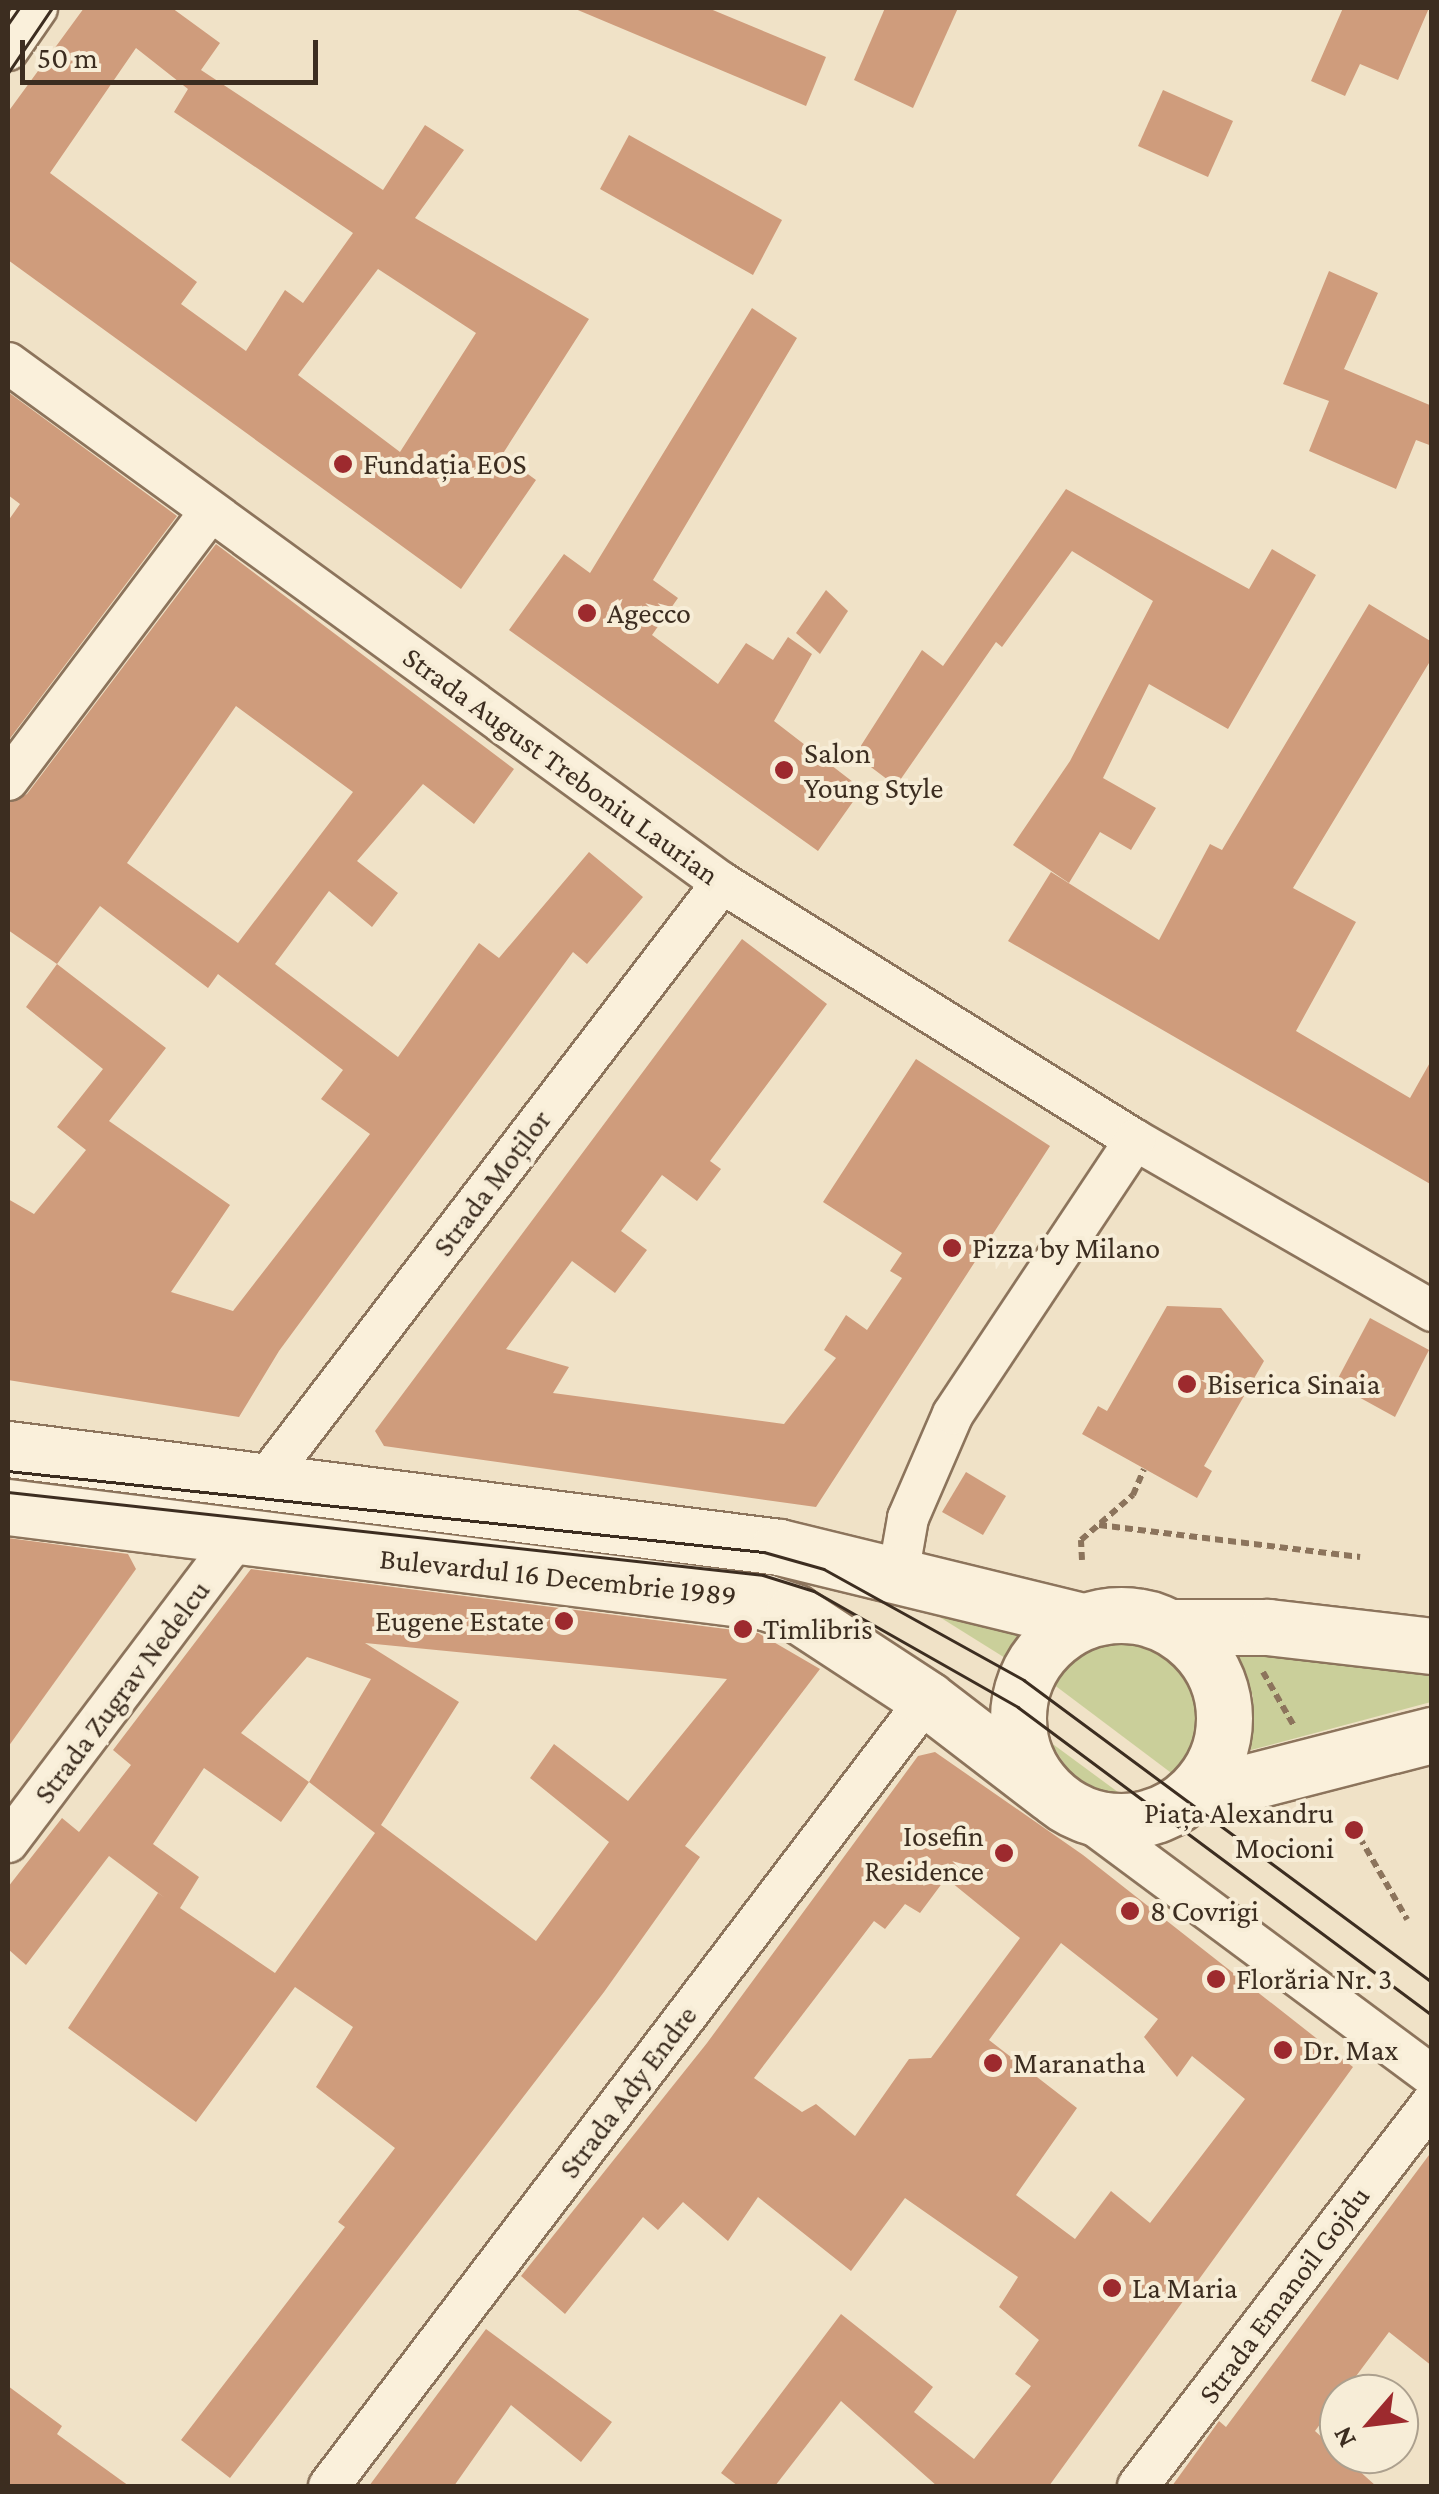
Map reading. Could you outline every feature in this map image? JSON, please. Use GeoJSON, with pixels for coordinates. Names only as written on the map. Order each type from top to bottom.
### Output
{"type":"FeatureCollection","features":[{"type":"Feature","properties":{"kind":"main road","name":"Bulevardul 16 Decembrie 1989"},"geometry":{"type":"LineString","coordinates":[[8,1450],[780,1546],[1082,1621]]}},
{"type":"Feature","properties":{"kind":"main road","name":"Bulevardul 16 Decembrie 1989"},"geometry":{"type":"LineString","coordinates":[[8,1507],[236,1541],[734,1594],[794,1612],[927,1699],[1062,1802]]}},
{"type":"Feature","properties":{"kind":"main road"},"geometry":{"type":"LineString","coordinates":[[1432,1646],[1268,1627],[1173,1627],[1112,1614],[1082,1621],[1038,1656],[1018,1707],[1020,1739],[1062,1802],[1133,1822],[1190,1797],[1432,1735]]}},
{"type":"Feature","properties":{"kind":"main road"},"geometry":{"type":"LineString","coordinates":[[1173,1627],[1199,1648],[1225,1708],[1217,1756],[1190,1797]]}},
{"type":"Feature","properties":{"kind":"street"},"geometry":{"type":"LineString","coordinates":[[8,50],[37,8]]}},
{"type":"Feature","properties":{"kind":"street","name":"Strada August Treboniu Laurian"},"geometry":{"type":"LineString","coordinates":[[8,363],[722,883],[1135,1140]]}},
{"type":"Feature","properties":{"kind":"street"},"geometry":{"type":"LineString","coordinates":[[8,780],[210,512]]}},
{"type":"Feature","properties":{"kind":"street","name":"Strada Moților"},"geometry":{"type":"LineString","coordinates":[[262,1484],[722,883]]}},
{"type":"Feature","properties":{"kind":"street"},"geometry":{"type":"LineString","coordinates":[[898,1575],[908,1518],[954,1414],[1135,1140],[1432,1311]]}},
{"type":"Feature","properties":{"kind":"street","name":"Strada Zugrav Nedelcu"},"geometry":{"type":"LineString","coordinates":[[8,1842],[236,1541]]}},
{"type":"Feature","properties":{"kind":"street","name":"Strada Ady Endre"},"geometry":{"type":"LineString","coordinates":[[330,2486],[927,1699]]}},
{"type":"Feature","properties":{"kind":"street"},"geometry":{"type":"LineString","coordinates":[[1062,1802],[1432,2076]]}},
{"type":"Feature","properties":{"kind":"street","name":"Strada Emanoil Gojdu"},"geometry":{"type":"LineString","coordinates":[[1138,2486],[1432,2104]]}},
{"type":"Feature","properties":{"kind":"path"},"geometry":{"type":"LineString","coordinates":[[1082,1560],[1082,1540],[1133,1495],[1144,1469]]}},
{"type":"Feature","properties":{"kind":"path"},"geometry":{"type":"LineString","coordinates":[[1099,1525],[1360,1556]]}},
{"type":"Feature","properties":{"kind":"path"},"geometry":{"type":"LineString","coordinates":[[1257,1661],[1300,1736]]}},
{"type":"Feature","properties":{"kind":"path"},"geometry":{"type":"LineString","coordinates":[[1353,1826],[1407,1920]]}},
{"type":"Feature","properties":{"kind":"green space"},"geometry":{"type":"Polygon","coordinates":[[[898,1591],[1032,1629],[1010,1661],[898,1591]]]}},
{"type":"Feature","properties":{"kind":"green space"},"geometry":{"type":"Polygon","coordinates":[[[1139,1640],[1187,1671],[1198,1696],[1197,1739],[1174,1775],[1053,1684],[1083,1649],[1139,1640]]]}},
{"type":"Feature","properties":{"kind":"green space"},"geometry":{"type":"Polygon","coordinates":[[[1225,1641],[1431,1670],[1431,1702],[1251,1750],[1253,1696],[1225,1641]]]}},
{"type":"Feature","properties":{"kind":"green space"},"geometry":{"type":"Polygon","coordinates":[[[1050,1742],[1126,1798],[1104,1800],[1079,1786],[1050,1742]]]}},
{"type":"Feature","properties":{"kind":"building"},"geometry":{"type":"Polygon","coordinates":[[[84,8],[172,8],[220,43],[201,70],[383,190],[425,125],[464,150],[415,218],[589,319],[502,455],[536,480],[461,589],[8,260],[8,112],[84,8]],[[136,48],[50,173],[197,282],[181,304],[246,351],[285,290],[303,303],[353,233],[174,112],[188,89],[136,48]],[[378,269],[298,375],[400,452],[476,333],[378,269]]]}},
{"type":"Feature","properties":{"kind":"building"},"geometry":{"type":"Polygon","coordinates":[[[573,8],[708,8],[826,57],[806,106],[573,8]]]}},
{"type":"Feature","properties":{"kind":"building"},"geometry":{"type":"Polygon","coordinates":[[[885,8],[958,8],[913,108],[854,80],[885,8]]]}},
{"type":"Feature","properties":{"kind":"building"},"geometry":{"type":"Polygon","coordinates":[[[1343,8],[1429,8],[1398,80],[1360,64],[1345,96],[1311,81],[1343,8]]]}},
{"type":"Feature","properties":{"kind":"building"},"geometry":{"type":"Polygon","coordinates":[[[1163,90],[1233,121],[1208,177],[1138,146],[1163,90]]]}},
{"type":"Feature","properties":{"kind":"building"},"geometry":{"type":"Polygon","coordinates":[[[629,135],[782,220],[753,275],[600,189],[629,135]]]}},
{"type":"Feature","properties":{"kind":"building"},"geometry":{"type":"Polygon","coordinates":[[[1329,271],[1378,293],[1344,369],[1432,406],[1432,446],[1416,440],[1396,489],[1309,451],[1329,401],[1283,384],[1329,271]]]}},
{"type":"Feature","properties":{"kind":"building"},"geometry":{"type":"Polygon","coordinates":[[[752,308],[797,338],[653,580],[678,598],[652,635],[718,684],[746,643],[773,660],[788,637],[812,654],[774,721],[862,789],[818,851],[509,630],[564,554],[590,573],[752,308]]]}},
{"type":"Feature","properties":{"kind":"building"},"geometry":{"type":"Polygon","coordinates":[[[8,392],[177,516],[8,741],[8,521],[20,504],[8,495],[8,392]]]}},
{"type":"Feature","properties":{"kind":"building"},"geometry":{"type":"Polygon","coordinates":[[[1066,489],[1249,589],[1272,549],[1316,575],[1228,729],[1149,684],[1103,778],[1156,808],[1131,850],[1100,832],[1069,883],[1013,845],[1070,761],[1153,601],[1072,551],[1002,647],[996,642],[896,786],[855,755],[922,650],[943,666],[1066,489]]]}},
{"type":"Feature","properties":{"kind":"building"},"geometry":{"type":"Polygon","coordinates":[[[216,544],[514,769],[474,824],[423,784],[357,861],[398,893],[372,927],[329,891],[275,964],[398,1057],[479,943],[499,958],[589,852],[643,897],[587,964],[573,952],[279,1351],[239,1417],[8,1380],[8,1199],[34,1214],[86,1150],[57,1127],[103,1069],[26,1007],[57,964],[8,930],[8,803],[27,794],[216,544]],[[236,706],[127,863],[238,943],[353,792],[236,706]],[[100,906],[57,964],[166,1048],[109,1121],[230,1205],[171,1292],[233,1311],[370,1134],[321,1099],[343,1070],[218,974],[208,988],[100,906]]]}},
{"type":"Feature","properties":{"kind":"building"},"geometry":{"type":"Polygon","coordinates":[[[826,590],[848,611],[820,654],[796,633],[826,590]]]}},
{"type":"Feature","properties":{"kind":"building"},"geometry":{"type":"Polygon","coordinates":[[[1369,604],[1432,642],[1432,658],[1293,888],[1356,922],[1296,1031],[1410,1098],[1432,1059],[1432,1185],[1008,941],[1051,872],[1159,940],[1210,844],[1222,850],[1369,604]]]}},
{"type":"Feature","properties":{"kind":"building"},"geometry":{"type":"Polygon","coordinates":[[[742,939],[827,1004],[710,1161],[721,1169],[697,1201],[662,1175],[621,1231],[647,1250],[615,1293],[572,1261],[506,1349],[569,1367],[553,1393],[784,1424],[836,1358],[824,1350],[846,1315],[867,1330],[902,1278],[890,1271],[902,1253],[823,1202],[916,1059],[1050,1146],[816,1507],[384,1446],[375,1431],[742,939]]]}},
{"type":"Feature","properties":{"kind":"building","name":"Biserica Sinaia"},"geometry":{"type":"Polygon","coordinates":[[[1167,1306],[1221,1308],[1264,1361],[1204,1466],[1212,1471],[1197,1498],[1082,1434],[1098,1406],[1107,1411],[1167,1306]]]}},
{"type":"Feature","properties":{"kind":"building"},"geometry":{"type":"Polygon","coordinates":[[[1370,1318],[1429,1350],[1395,1417],[1335,1384],[1370,1318]]]}},
{"type":"Feature","properties":{"kind":"building"},"geometry":{"type":"Polygon","coordinates":[[[966,1472],[1006,1496],[983,1535],[942,1512],[966,1472]]]}},
{"type":"Feature","properties":{"kind":"building"},"geometry":{"type":"Polygon","coordinates":[[[8,1538],[128,1554],[136,1569],[8,1747],[8,1538]]]}},
{"type":"Feature","properties":{"kind":"building"},"geometry":{"type":"Polygon","coordinates":[[[251,1569],[758,1633],[820,1669],[685,1846],[700,1857],[604,1992],[230,2478],[181,2440],[345,2227],[338,2222],[395,2148],[316,2087],[353,2027],[295,1987],[196,2122],[68,2028],[158,1893],[165,1898],[109,1856],[26,1965],[8,1949],[8,1887],[62,1818],[79,1832],[131,1765],[113,1750],[251,1569]],[[365,1643],[459,1702],[381,1825],[536,1941],[609,1842],[530,1778],[554,1744],[628,1801],[727,1679],[365,1643]],[[307,1657],[241,1733],[309,1782],[371,1679],[307,1657]],[[204,1768],[153,1844],[199,1877],[180,1908],[275,1973],[375,1833],[309,1782],[281,1822],[204,1768]]]}},
{"type":"Feature","properties":{"kind":"building"},"geometry":{"type":"Polygon","coordinates":[[[935,1752],[1083,1855],[1353,2067],[1049,2486],[937,2486],[841,2401],[775,2486],[738,2486],[721,2473],[841,2314],[933,2387],[914,2412],[974,2459],[1031,2386],[1015,2374],[1039,2340],[999,2307],[1018,2277],[905,2198],[851,2271],[758,2197],[728,2241],[683,2202],[658,2230],[643,2217],[565,2314],[521,2276],[707,2043],[918,1756],[935,1752]],[[946,1878],[920,1913],[905,1904],[885,1929],[874,1921],[754,2078],[802,2112],[816,2104],[855,2136],[909,2059],[931,2058],[1020,1938],[946,1878]],[[1061,1943],[989,2040],[1077,2108],[1016,2195],[1075,2239],[1111,2191],[1150,2223],[1245,2099],[1192,2056],[1177,2077],[1144,2037],[1158,2019],[1061,1943]]]}},
{"type":"Feature","properties":{"kind":"building"},"geometry":{"type":"Polygon","coordinates":[[[1432,2151],[1432,2366],[1389,2332],[1358,2374],[1319,2374],[1319,2426],[1315,2431],[1319,2435],[1319,2474],[1363,2474],[1376,2486],[1172,2486],[1219,2421],[1226,2427],[1432,2151]]]}},
{"type":"Feature","properties":{"kind":"building"},"geometry":{"type":"Polygon","coordinates":[[[486,2329],[612,2422],[581,2462],[511,2405],[454,2486],[369,2486],[486,2329]]]}},
{"type":"Feature","properties":{"kind":"building"},"geometry":{"type":"Polygon","coordinates":[[[8,2386],[62,2426],[57,2434],[129,2486],[8,2486],[8,2386]]]}},
{"type":"Feature","properties":{"kind":"tram line"},"geometry":{"type":"LineString","coordinates":[[8,24],[19,8]]}},
{"type":"Feature","properties":{"kind":"tram line"},"geometry":{"type":"LineString","coordinates":[[8,73],[52,8]]}},
{"type":"Feature","properties":{"kind":"tram line"},"geometry":{"type":"LineString","coordinates":[[8,1471],[764,1552],[824,1569],[1024,1680],[1432,1982]]}},
{"type":"Feature","properties":{"kind":"tram line"},"geometry":{"type":"LineString","coordinates":[[8,1492],[763,1575],[814,1591],[1018,1707],[1432,2015]]}},
{"type":"Feature","properties":{"kind":"place","name":"Fundația EOS"},"geometry":{"type":"Point","coordinates":[343,464]}},
{"type":"Feature","properties":{"kind":"place","name":"Agecco"},"geometry":{"type":"Point","coordinates":[587,613]}},
{"type":"Feature","properties":{"kind":"place","name":"Salon Young Style"},"geometry":{"type":"Point","coordinates":[784,770]}},
{"type":"Feature","properties":{"kind":"place","name":"Pizza by Milano"},"geometry":{"type":"Point","coordinates":[952,1248]}},
{"type":"Feature","properties":{"kind":"place","name":"Biserica Sinaia"},"geometry":{"type":"Point","coordinates":[1187,1384]}},
{"type":"Feature","properties":{"kind":"place","name":"Eugene Estate"},"geometry":{"type":"Point","coordinates":[564,1621]}},
{"type":"Feature","properties":{"kind":"place","name":"Timlibris"},"geometry":{"type":"Point","coordinates":[743,1629]}},
{"type":"Feature","properties":{"kind":"place","name":"Piața Alexandru Mocioni"},"geometry":{"type":"Point","coordinates":[1354,1830]}},
{"type":"Feature","properties":{"kind":"place","name":"Iosefin Residence"},"geometry":{"type":"Point","coordinates":[1004,1853]}},
{"type":"Feature","properties":{"kind":"place","name":"8 Covrigi"},"geometry":{"type":"Point","coordinates":[1130,1911]}},
{"type":"Feature","properties":{"kind":"place","name":"Florăria Nr. 3"},"geometry":{"type":"Point","coordinates":[1216,1979]}},
{"type":"Feature","properties":{"kind":"place","name":"Dr. Max"},"geometry":{"type":"Point","coordinates":[1283,2050]}},
{"type":"Feature","properties":{"kind":"place","name":"Maranatha"},"geometry":{"type":"Point","coordinates":[993,2063]}},
{"type":"Feature","properties":{"kind":"place","name":"La Maria"},"geometry":{"type":"Point","coordinates":[1112,2288]}}]}
